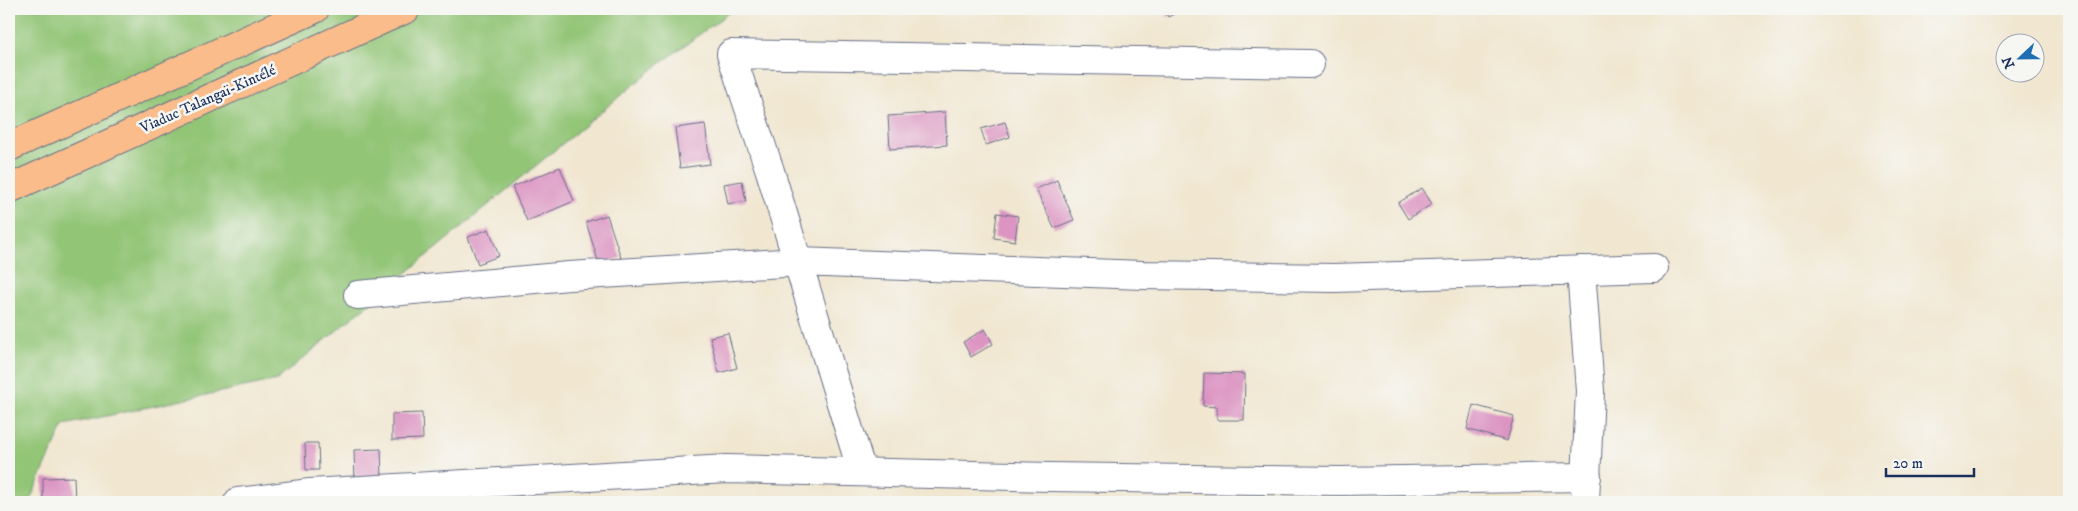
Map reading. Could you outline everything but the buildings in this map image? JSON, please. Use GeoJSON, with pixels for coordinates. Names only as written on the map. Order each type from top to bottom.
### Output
{"type":"FeatureCollection","features":[{"type":"Feature","properties":{"kind":"highway"},"geometry":{"type":"LineString","coordinates":[[9,147],[315,9]]}},
{"type":"Feature","properties":{"kind":"highway","name":"Viaduc Talangaï-Kintélé"},"geometry":{"type":"LineString","coordinates":[[9,188],[406,9]]}},
{"type":"Feature","properties":{"kind":"street"},"geometry":{"type":"LineString","coordinates":[[862,472],[799,262],[731,54],[1310,64]]}},
{"type":"Feature","properties":{"kind":"street"},"geometry":{"type":"LineString","coordinates":[[358,295],[569,276],[799,262],[1143,274],[1335,278],[1654,268]]}},
{"type":"Feature","properties":{"kind":"street"},"geometry":{"type":"LineString","coordinates":[[238,502],[310,493],[508,492],[727,469],[1339,481],[1586,489],[1590,391],[1581,270]]}},
{"type":"Feature","properties":{"kind":"green space"},"geometry":{"type":"Polygon","coordinates":[[[9,9],[734,9],[654,68],[277,380],[64,425],[29,502],[9,502],[9,9]]]}}]}
